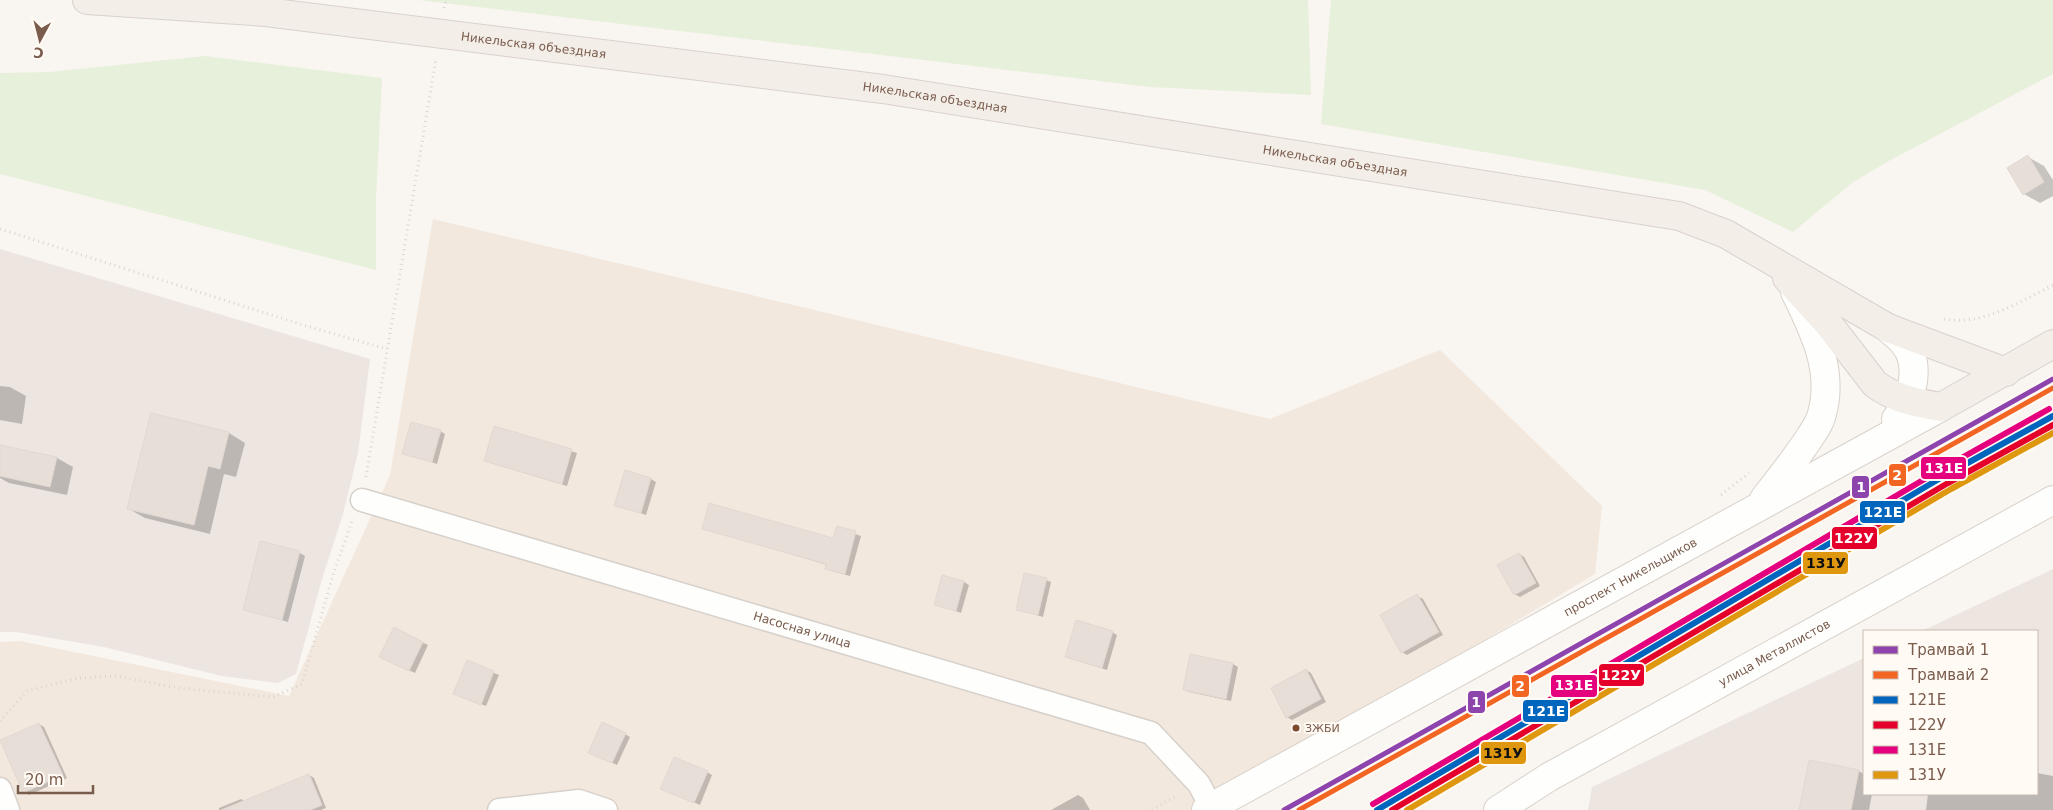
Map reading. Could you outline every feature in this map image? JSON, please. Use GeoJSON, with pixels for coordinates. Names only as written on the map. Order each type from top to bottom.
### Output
{"type":"FeatureCollection","features":[{"type":"Feature","properties":{"kind":"main road","name":"Никельская объездная"},"geometry":{"type":"LineString","coordinates":[[87,0],[266,12],[884,89],[1679,216],[1726,234],[1778,268],[1888,328],[2006,372]]}},
{"type":"Feature","properties":{"kind":"main road"},"geometry":{"type":"LineString","coordinates":[[1778,268],[1827,322],[1875,384],[1884,391],[1908,401],[1941,407]]}},
{"type":"Feature","properties":{"kind":"main road"},"geometry":{"type":"LineString","coordinates":[[1755,510],[1794,462],[1820,421],[1826,393],[1824,362],[1813,328],[1778,268]]}},
{"type":"Feature","properties":{"kind":"main road"},"geometry":{"type":"LineString","coordinates":[[1874,445],[1904,410],[1914,377],[1910,353],[1904,342],[1888,328]]}},
{"type":"Feature","properties":{"kind":"main road","name":"проспект Никельщиков"},"geometry":{"type":"LineString","coordinates":[[1205,800],[1755,510],[2006,372],[2053,344]]}},
{"type":"Feature","properties":{"kind":"main road","name":"улица Металлистов"},"geometry":{"type":"LineString","coordinates":[[1498,810],[1549,777],[2053,500]]}},
{"type":"Feature","properties":{"kind":"street","name":"Насосная улица"},"geometry":{"type":"LineString","coordinates":[[362,500],[1151,732],[1205,800]]}},
{"type":"Feature","properties":{"kind":"street"},"geometry":{"type":"LineString","coordinates":[[0,789],[8,810]]}},
{"type":"Feature","properties":{"kind":"street"},"geometry":{"type":"LineString","coordinates":[[499,810],[579,801],[606,810]]}},
{"type":"Feature","properties":{"kind":"path"},"geometry":{"type":"LineString","coordinates":[[0,721],[27,691],[78,678],[117,676],[178,688],[274,697],[302,684],[333,575],[362,500],[370,462],[439,34]]}},
{"type":"Feature","properties":{"kind":"path"},"geometry":{"type":"LineString","coordinates":[[0,229],[303,325],[388,349]]}},
{"type":"Feature","properties":{"kind":"path"},"geometry":{"type":"LineString","coordinates":[[1935,317],[1955,321],[1990,316],[2053,285]]}},
{"type":"Feature","properties":{"kind":"path"},"geometry":{"type":"LineString","coordinates":[[1717,498],[1754,469]]}},
{"type":"Feature","properties":{"kind":"path"},"geometry":{"type":"LineString","coordinates":[[1152,810],[1205,800]]}},
{"type":"Feature","properties":{"kind":"shaded area"},"geometry":{"type":"Polygon","coordinates":[[[433,219],[1270,419],[1440,350],[1602,506],[1595,574],[1367,711],[1193,810],[0,810],[0,642],[20,641],[289,696],[390,475],[433,219]]]}},
{"type":"Feature","properties":{"kind":"shaded area"},"geometry":{"type":"Polygon","coordinates":[[[0,249],[370,359],[358,453],[343,514],[322,579],[296,674],[278,683],[222,676],[104,647],[16,632],[0,632],[0,249]]]}},
{"type":"Feature","properties":{"kind":"shaded area"},"geometry":{"type":"Polygon","coordinates":[[[2053,569],[2053,810],[1588,810],[1592,787],[1863,658],[1863,795],[2038,795],[2038,630],[1924,630],[2053,569]]]}},
{"type":"Feature","properties":{"kind":"green space"},"geometry":{"type":"Polygon","coordinates":[[[419,0],[1308,0],[1311,95],[1150,87],[419,0]]]}},
{"type":"Feature","properties":{"kind":"green space"},"geometry":{"type":"Polygon","coordinates":[[[1331,0],[2053,0],[2053,74],[1887,162],[1852,183],[1793,232],[1705,190],[1321,124],[1331,0]]]}},
{"type":"Feature","properties":{"kind":"green space"},"geometry":{"type":"Polygon","coordinates":[[[205,56],[382,78],[376,199],[376,270],[0,174],[0,73],[50,72],[205,56]]]}},
{"type":"Feature","properties":{"kind":"building"},"geometry":{"type":"Polygon","coordinates":[[[2028,155],[2044,182],[2023,195],[2007,168],[2028,155]]]}},
{"type":"Feature","properties":{"kind":"building"},"geometry":{"type":"Polygon","coordinates":[[[151,413],[229,432],[220,469],[208,466],[194,525],[127,509],[151,413]]]}},
{"type":"Feature","properties":{"kind":"building"},"geometry":{"type":"Polygon","coordinates":[[[411,422],[441,430],[432,462],[402,454],[411,422]]]}},
{"type":"Feature","properties":{"kind":"building"},"geometry":{"type":"Polygon","coordinates":[[[494,426],[572,449],[562,484],[484,461],[494,426]]]}},
{"type":"Feature","properties":{"kind":"building"},"geometry":{"type":"Polygon","coordinates":[[[0,445],[57,457],[50,487],[0,476],[0,445]]]}},
{"type":"Feature","properties":{"kind":"building"},"geometry":{"type":"Polygon","coordinates":[[[625,470],[651,478],[641,513],[614,506],[625,470]]]}},
{"type":"Feature","properties":{"kind":"building"},"geometry":{"type":"Polygon","coordinates":[[[709,503],[833,538],[837,526],[856,531],[845,574],[825,569],[826,564],[702,529],[709,503]]]}},
{"type":"Feature","properties":{"kind":"building"},"geometry":{"type":"Polygon","coordinates":[[[260,541],[300,551],[282,620],[243,610],[260,541]]]}},
{"type":"Feature","properties":{"kind":"building"},"geometry":{"type":"Polygon","coordinates":[[[1519,553],[1536,583],[1514,595],[1497,565],[1519,553]]]}},
{"type":"Feature","properties":{"kind":"building"},"geometry":{"type":"Polygon","coordinates":[[[1024,573],[1047,578],[1038,615],[1016,610],[1024,573]]]}},
{"type":"Feature","properties":{"kind":"building"},"geometry":{"type":"Polygon","coordinates":[[[942,575],[964,581],[956,611],[934,605],[942,575]]]}},
{"type":"Feature","properties":{"kind":"building"},"geometry":{"type":"Polygon","coordinates":[[[1417,594],[1439,632],[1401,653],[1380,615],[1417,594]]]}},
{"type":"Feature","properties":{"kind":"building"},"geometry":{"type":"Polygon","coordinates":[[[1076,620],[1113,631],[1102,668],[1065,657],[1076,620]]]}},
{"type":"Feature","properties":{"kind":"building"},"geometry":{"type":"Polygon","coordinates":[[[394,627],[423,642],[409,671],[379,657],[394,627]]]}},
{"type":"Feature","properties":{"kind":"building"},"geometry":{"type":"Polygon","coordinates":[[[1190,654],[1233,663],[1226,699],[1183,690],[1190,654]]]}},
{"type":"Feature","properties":{"kind":"building"},"geometry":{"type":"Polygon","coordinates":[[[467,660],[494,671],[481,705],[453,694],[467,660]]]}},
{"type":"Feature","properties":{"kind":"building"},"geometry":{"type":"Polygon","coordinates":[[[1306,669],[1321,699],[1286,718],[1271,688],[1306,669]]]}},
{"type":"Feature","properties":{"kind":"building"},"geometry":{"type":"Polygon","coordinates":[[[602,722],[626,733],[612,763],[588,753],[602,722]]]}},
{"type":"Feature","properties":{"kind":"building"},"geometry":{"type":"Polygon","coordinates":[[[39,723],[63,775],[23,793],[0,740],[39,723]]]}},
{"type":"Feature","properties":{"kind":"building"},"geometry":{"type":"Polygon","coordinates":[[[674,757],[708,771],[694,803],[660,789],[674,757]]]}},
{"type":"Feature","properties":{"kind":"building"},"geometry":{"type":"Polygon","coordinates":[[[1809,760],[1859,770],[1851,810],[1799,810],[1809,760]]]}},
{"type":"Feature","properties":{"kind":"building"},"geometry":{"type":"Polygon","coordinates":[[[309,774],[322,805],[310,810],[221,810],[309,774]]]}},
{"type":"Feature","properties":{"kind":"railway"},"geometry":{"type":"LineString","coordinates":[[1412,810],[1954,488],[2053,433]]}},
{"type":"Feature","properties":{"kind":"tram line","name":"1"},"geometry":{"type":"LineString","coordinates":[[1284,810],[2053,379]]}},
{"type":"Feature","properties":{"kind":"tram line","name":"2"},"geometry":{"type":"LineString","coordinates":[[1299,810],[2053,388]]}},
{"type":"Feature","properties":{"kind":"transit line","name":"131Е"},"geometry":{"type":"LineString","coordinates":[[1373,804],[1940,470],[2049,409]]}},
{"type":"Feature","properties":{"kind":"transit line","name":"121Е"},"geometry":{"type":"LineString","coordinates":[[1377,810],[1944,476],[2053,416]]}},
{"type":"Feature","properties":{"kind":"transit line","name":"122У"},"geometry":{"type":"LineString","coordinates":[[1392,810],[1948,483],[2053,425]]}},
{"type":"Feature","properties":{"kind":"transit line","name":"131У"},"geometry":{"type":"LineString","coordinates":[[1407,810],[1951,489],[2053,433]]}},
{"type":"Feature","properties":{"kind":"place","name":"ЗЖБИ"},"geometry":{"type":"Point","coordinates":[1296,728]}}]}
